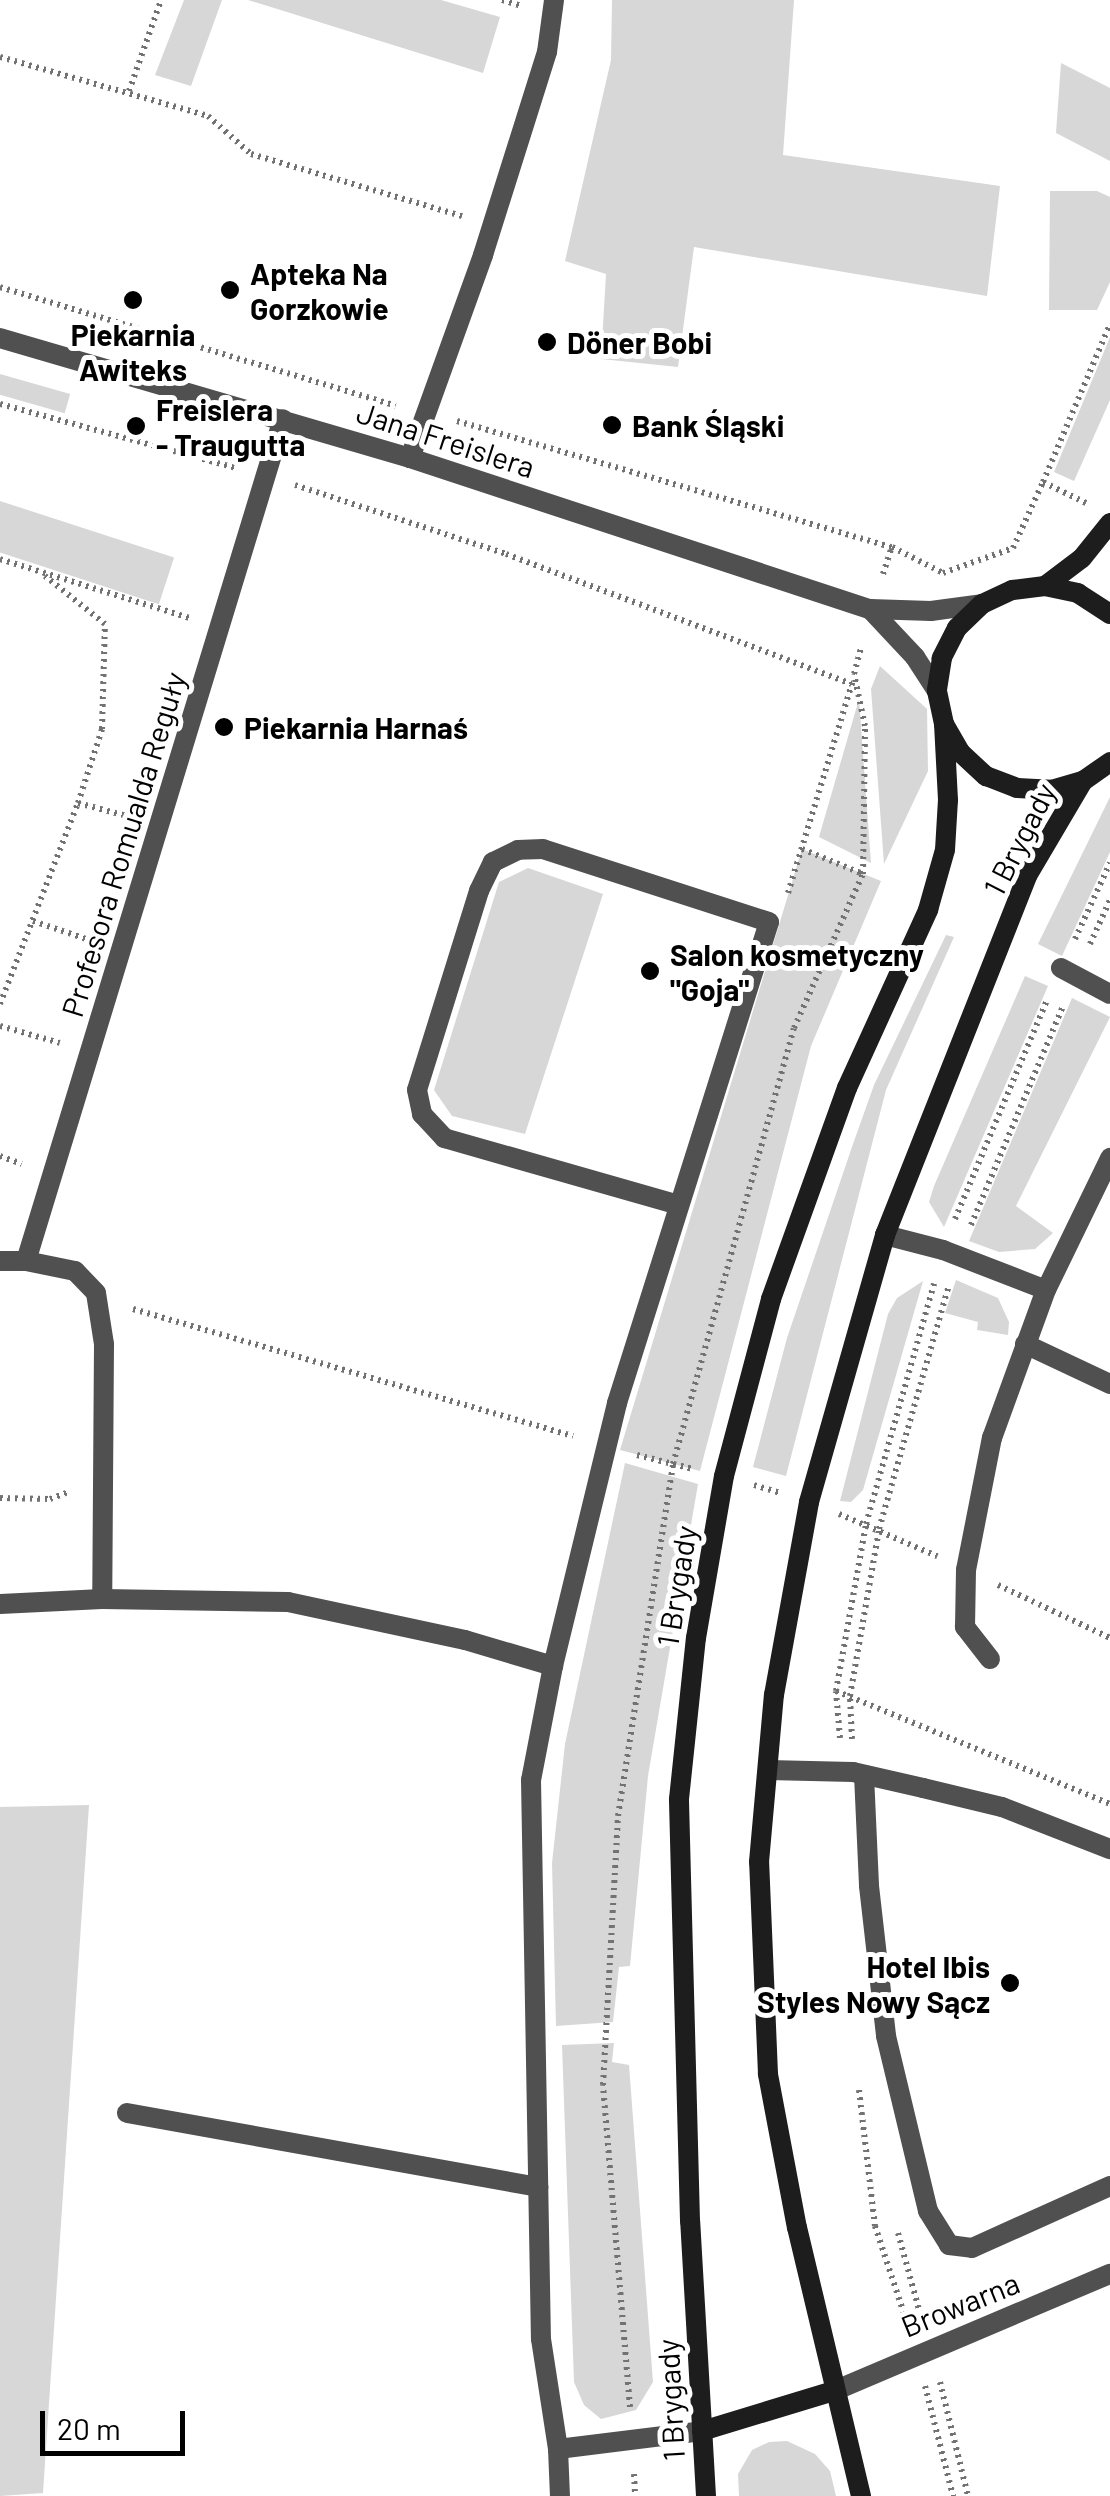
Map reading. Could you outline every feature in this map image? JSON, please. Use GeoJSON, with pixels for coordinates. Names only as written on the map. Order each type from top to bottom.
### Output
{"type":"FeatureCollection","features":[{"type":"Feature","properties":{"kind":"street"},"geometry":{"type":"LineString","coordinates":[[410,458],[547,52],[554,0]]}},
{"type":"Feature","properties":{"kind":"street","name":"Jana Freislera"},"geometry":{"type":"LineString","coordinates":[[0,338],[410,458],[870,609],[930,611],[982,604]]}},
{"type":"Feature","properties":{"kind":"street","name":"Profesora Romualda Reguły"},"geometry":{"type":"LineString","coordinates":[[26,1261],[282,420]]}},
{"type":"Feature","properties":{"kind":"street"},"geometry":{"type":"LineString","coordinates":[[1046,586],[1082,558],[1110,523]]}},
{"type":"Feature","properties":{"kind":"street"},"geometry":{"type":"LineString","coordinates":[[1110,614],[1078,593],[1046,586],[1012,590],[982,604],[957,628],[942,658],[937,691],[944,724],[961,753],[986,776],[1017,788],[1050,790],[1083,780],[1110,762]]}},
{"type":"Feature","properties":{"kind":"street","name":"Jana Freislera"},"geometry":{"type":"LineString","coordinates":[[870,609],[915,657],[937,691]]}},
{"type":"Feature","properties":{"kind":"street","name":"1 Brygady"},"geometry":{"type":"LineString","coordinates":[[706,2496],[682,2034],[679,1799],[696,1638],[724,1476],[771,1299],[847,1088],[928,910],[945,850],[948,800],[944,724]]}},
{"type":"Feature","properties":{"kind":"street","name":"1 Brygady"},"geometry":{"type":"LineString","coordinates":[[861,2496],[834,2391],[768,2074],[759,1862],[774,1695],[808,1502],[885,1235],[1026,876],[1083,780]]}},
{"type":"Feature","properties":{"kind":"street"},"geometry":{"type":"LineString","coordinates":[[560,2496],[558,2449],[541,2339],[530,1780],[553,1666],[617,1404],[676,1204],[769,922],[543,849],[518,850],[494,862],[479,891],[416,1090],[422,1114],[444,1138],[676,1204]]}},
{"type":"Feature","properties":{"kind":"street"},"geometry":{"type":"LineString","coordinates":[[1068,972],[1110,994]]}},
{"type":"Feature","properties":{"kind":"street"},"geometry":{"type":"LineString","coordinates":[[990,1659],[965,1627],[966,1570],[992,1438],[1046,1290],[1110,1158]]}},
{"type":"Feature","properties":{"kind":"street"},"geometry":{"type":"LineString","coordinates":[[885,1235],[950,1253],[1046,1290]]}},
{"type":"Feature","properties":{"kind":"street"},"geometry":{"type":"LineString","coordinates":[[0,1262],[26,1261],[75,1271],[96,1293],[104,1344],[102,1599]]}},
{"type":"Feature","properties":{"kind":"street"},"geometry":{"type":"LineString","coordinates":[[1025,1344],[1110,1384]]}},
{"type":"Feature","properties":{"kind":"street"},"geometry":{"type":"LineString","coordinates":[[0,1604],[102,1599],[288,1602],[465,1640],[553,1666]]}},
{"type":"Feature","properties":{"kind":"street"},"geometry":{"type":"LineString","coordinates":[[768,1770],[854,1774],[1002,1807],[1110,1849]]}},
{"type":"Feature","properties":{"kind":"street"},"geometry":{"type":"LineString","coordinates":[[854,1774],[886,2036],[928,2211],[948,2245],[972,2248],[1110,2186]]}},
{"type":"Feature","properties":{"kind":"street"},"geometry":{"type":"LineString","coordinates":[[127,2112],[538,2187]]}},
{"type":"Feature","properties":{"kind":"street","name":"Browarna"},"geometry":{"type":"LineString","coordinates":[[834,2391],[1110,2274]]}},
{"type":"Feature","properties":{"kind":"street"},"geometry":{"type":"LineString","coordinates":[[558,2449],[702,2431],[834,2391]]}},
{"type":"Feature","properties":{"kind":"path"},"geometry":{"type":"LineString","coordinates":[[129,91],[161,0]]}},
{"type":"Feature","properties":{"kind":"path"},"geometry":{"type":"LineString","coordinates":[[502,0],[523,6]]}},
{"type":"Feature","properties":{"kind":"path"},"geometry":{"type":"LineString","coordinates":[[0,58],[208,116],[250,154],[464,216]]}},
{"type":"Feature","properties":{"kind":"path"},"geometry":{"type":"LineString","coordinates":[[0,287],[892,547],[944,573],[1013,548],[1110,324]]}},
{"type":"Feature","properties":{"kind":"path"},"geometry":{"type":"LineString","coordinates":[[0,404],[266,477],[506,554],[852,684]]}},
{"type":"Feature","properties":{"kind":"path"},"geometry":{"type":"LineString","coordinates":[[1043,482],[1093,506]]}},
{"type":"Feature","properties":{"kind":"path"},"geometry":{"type":"LineString","coordinates":[[0,559],[192,619],[187,636]]}},
{"type":"Feature","properties":{"kind":"path"},"geometry":{"type":"LineString","coordinates":[[0,1004],[78,803],[102,729],[105,624],[40,572]]}},
{"type":"Feature","properties":{"kind":"path"},"geometry":{"type":"LineString","coordinates":[[78,803],[134,818],[128,833]]}},
{"type":"Feature","properties":{"kind":"path"},"geometry":{"type":"LineString","coordinates":[[802,849],[863,874]]}},
{"type":"Feature","properties":{"kind":"path"},"geometry":{"type":"LineString","coordinates":[[854,1774],[836,1691],[866,1524],[950,1253],[1110,862]]}},
{"type":"Feature","properties":{"kind":"path"},"geometry":{"type":"LineString","coordinates":[[850,1696],[879,1529],[950,1253],[1068,972],[1110,900]]}},
{"type":"Feature","properties":{"kind":"path"},"geometry":{"type":"LineString","coordinates":[[32,921],[94,942],[89,959]]}},
{"type":"Feature","properties":{"kind":"path"},"geometry":{"type":"LineString","coordinates":[[0,1026],[62,1043]]}},
{"type":"Feature","properties":{"kind":"path"},"geometry":{"type":"LineString","coordinates":[[56,1058],[67,1026]]}},
{"type":"Feature","properties":{"kind":"path"},"geometry":{"type":"LineString","coordinates":[[19,1177],[28,1150]]}},
{"type":"Feature","properties":{"kind":"path"},"geometry":{"type":"LineString","coordinates":[[0,1156],[23,1164]]}},
{"type":"Feature","properties":{"kind":"path"},"geometry":{"type":"LineString","coordinates":[[836,1691],[1110,1804]]}},
{"type":"Feature","properties":{"kind":"path"},"geometry":{"type":"LineString","coordinates":[[857,2074],[875,2226],[917,2354],[953,2496]]}},
{"type":"Feature","properties":{"kind":"shaded area"},"geometry":{"type":"Polygon","coordinates":[[[184,0],[222,0],[191,86],[155,75],[184,0]]]}},
{"type":"Feature","properties":{"kind":"shaded area"},"geometry":{"type":"Polygon","coordinates":[[[248,0],[441,0],[500,17],[483,73],[248,0]]]}},
{"type":"Feature","properties":{"kind":"shaded area"},"geometry":{"type":"Polygon","coordinates":[[[612,0],[794,0],[783,155],[1000,186],[987,296],[694,247],[678,367],[601,359],[606,274],[565,261],[611,60],[612,0]]]}},
{"type":"Feature","properties":{"kind":"shaded area"},"geometry":{"type":"Polygon","coordinates":[[[1061,63],[1110,88],[1110,161],[1056,133],[1061,63]]]}},
{"type":"Feature","properties":{"kind":"shaded area"},"geometry":{"type":"Polygon","coordinates":[[[1050,191],[1097,191],[1110,197],[1110,282],[1097,310],[1049,310],[1050,191]]]}},
{"type":"Feature","properties":{"kind":"shaded area"},"geometry":{"type":"Polygon","coordinates":[[[1110,337],[1110,400],[1074,481],[1054,472],[1110,337]]]}},
{"type":"Feature","properties":{"kind":"shaded area"},"geometry":{"type":"Polygon","coordinates":[[[0,374],[70,394],[65,413],[0,395],[0,374]]]}},
{"type":"Feature","properties":{"kind":"shaded area"},"geometry":{"type":"Polygon","coordinates":[[[0,501],[174,558],[159,604],[0,553],[0,501]]]}},
{"type":"Feature","properties":{"kind":"shaded area"},"geometry":{"type":"Polygon","coordinates":[[[880,666],[927,709],[928,771],[884,864],[871,689],[880,666]]]}},
{"type":"Feature","properties":{"kind":"shaded area"},"geometry":{"type":"Polygon","coordinates":[[[859,699],[871,863],[819,837],[859,699]]]}},
{"type":"Feature","properties":{"kind":"shaded area"},"geometry":{"type":"Polygon","coordinates":[[[1110,797],[1110,852],[1062,956],[1038,944],[1110,797]]]}},
{"type":"Feature","properties":{"kind":"shaded area"},"geometry":{"type":"Polygon","coordinates":[[[802,849],[881,881],[811,1046],[700,1471],[620,1450],[802,849]]]}},
{"type":"Feature","properties":{"kind":"shaded area"},"geometry":{"type":"Polygon","coordinates":[[[528,868],[603,894],[525,1134],[452,1116],[434,1090],[499,882],[528,868]]]}},
{"type":"Feature","properties":{"kind":"shaded area"},"geometry":{"type":"Polygon","coordinates":[[[946,935],[954,937],[886,1090],[786,1476],[753,1467],[787,1338],[874,1085],[946,935]]]}},
{"type":"Feature","properties":{"kind":"shaded area"},"geometry":{"type":"Polygon","coordinates":[[[1025,976],[1048,986],[944,1227],[929,1202],[934,1186],[1025,976]]]}},
{"type":"Feature","properties":{"kind":"shaded area"},"geometry":{"type":"Polygon","coordinates":[[[1072,998],[1110,1017],[1016,1206],[1053,1233],[1035,1249],[999,1252],[969,1241],[1072,998]]]}},
{"type":"Feature","properties":{"kind":"shaded area"},"geometry":{"type":"Polygon","coordinates":[[[956,1280],[998,1298],[1009,1322],[1008,1335],[977,1330],[978,1322],[945,1313],[956,1280]]]}},
{"type":"Feature","properties":{"kind":"shaded area"},"geometry":{"type":"Polygon","coordinates":[[[923,1281],[863,1490],[851,1502],[840,1501],[888,1314],[897,1298],[923,1281]]]}},
{"type":"Feature","properties":{"kind":"shaded area"},"geometry":{"type":"Polygon","coordinates":[[[625,1463],[698,1484],[648,1776],[630,1966],[619,1967],[613,2022],[556,2026],[552,1863],[565,1744],[625,1463]]]}},
{"type":"Feature","properties":{"kind":"shaded area"},"geometry":{"type":"Polygon","coordinates":[[[89,1805],[43,2493],[0,2496],[0,1807],[89,1805]]]}},
{"type":"Feature","properties":{"kind":"shaded area"},"geometry":{"type":"Polygon","coordinates":[[[614,2043],[612,2062],[629,2065],[653,2382],[636,2410],[601,2419],[584,2405],[574,2382],[562,2045],[614,2043]]]}},
{"type":"Feature","properties":{"kind":"shaded area"},"geometry":{"type":"Polygon","coordinates":[[[787,2441],[815,2454],[830,2471],[836,2496],[739,2496],[738,2474],[752,2450],[769,2442],[787,2441]]]}},
{"type":"Feature","properties":{"kind":"place","name":"Apteka Na Gorzkowie"},"geometry":{"type":"Point","coordinates":[230,290]}},
{"type":"Feature","properties":{"kind":"place","name":"Piekarnia Awiteks"},"geometry":{"type":"Point","coordinates":[133,300]}},
{"type":"Feature","properties":{"kind":"place","name":"Döner Bobi"},"geometry":{"type":"Point","coordinates":[547,342]}},
{"type":"Feature","properties":{"kind":"place","name":"Bank Śląski"},"geometry":{"type":"Point","coordinates":[612,425]}},
{"type":"Feature","properties":{"kind":"place","name":"Freislera - Traugutta"},"geometry":{"type":"Point","coordinates":[136,426]}},
{"type":"Feature","properties":{"kind":"place","name":"Piekarnia Harnaś"},"geometry":{"type":"Point","coordinates":[224,727]}},
{"type":"Feature","properties":{"kind":"place","name":"Salon kosmetyczny \"Goja\""},"geometry":{"type":"Point","coordinates":[650,971]}},
{"type":"Feature","properties":{"kind":"place","name":"Hotel Ibis Styles Nowy Sącz"},"geometry":{"type":"Point","coordinates":[1010,1983]}}]}
